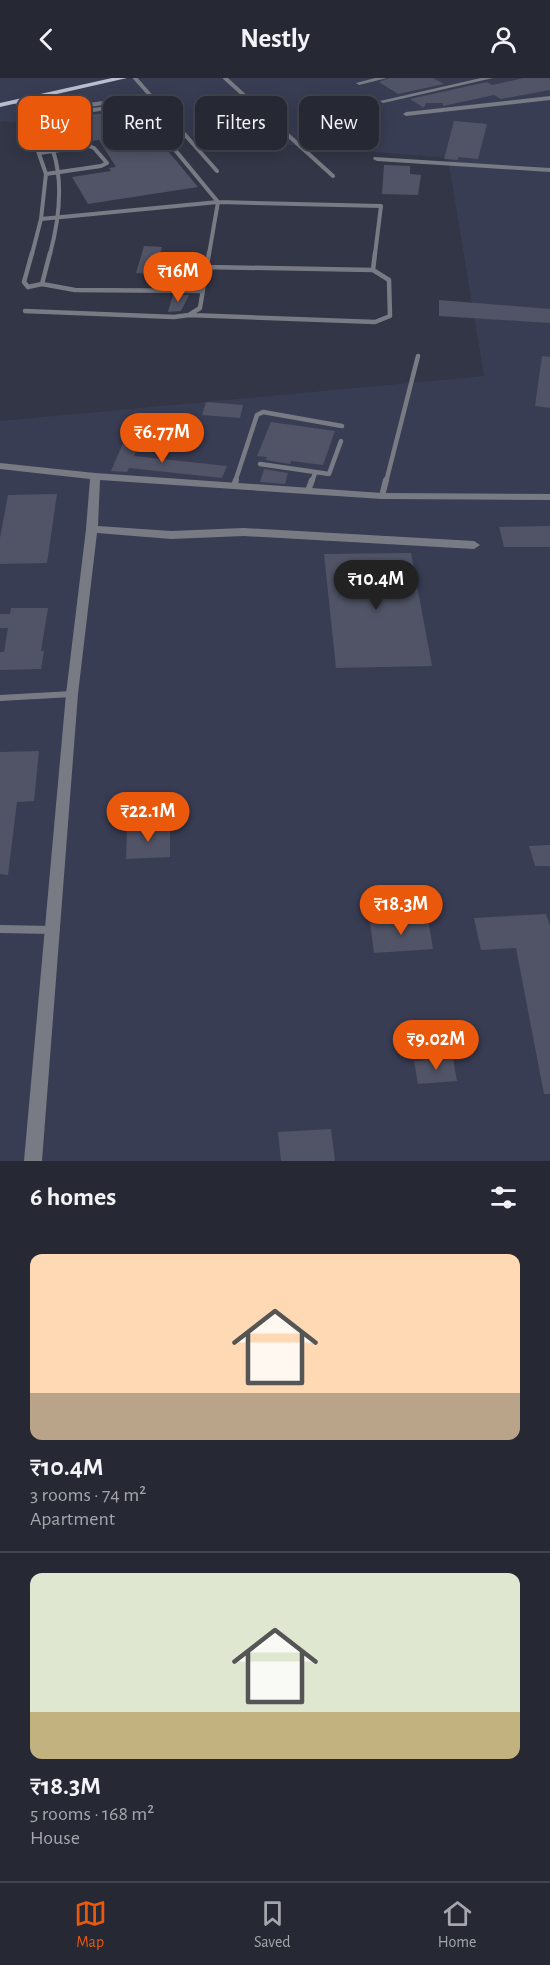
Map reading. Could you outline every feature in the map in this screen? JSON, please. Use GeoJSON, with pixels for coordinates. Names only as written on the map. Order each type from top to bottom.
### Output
{"type":"FeatureCollection","features":[{"type":"Feature","properties":{"kind":"main road"},"geometry":{"type":"LineString","coordinates":[[0,99],[97,78]]}},
{"type":"Feature","properties":{"kind":"main road"},"geometry":{"type":"LineString","coordinates":[[0,99],[47,93],[123,78]]}},
{"type":"Feature","properties":{"kind":"main road"},"geometry":{"type":"LineString","coordinates":[[0,99],[16,102],[47,93]]}},
{"type":"Feature","properties":{"kind":"street"},"geometry":{"type":"LineString","coordinates":[[359,83],[384,78]]}},
{"type":"Feature","properties":{"kind":"street"},"geometry":{"type":"LineString","coordinates":[[383,101],[490,78]]}},
{"type":"Feature","properties":{"kind":"street"},"geometry":{"type":"LineString","coordinates":[[406,114],[550,98]]}},
{"type":"Feature","properties":{"kind":"street"},"geometry":{"type":"LineString","coordinates":[[378,159],[550,170]]}},
{"type":"Feature","properties":{"kind":"street"},"geometry":{"type":"LineString","coordinates":[[0,466],[95,476],[382,496],[550,497]]}},
{"type":"Feature","properties":{"kind":"street"},"geometry":{"type":"LineString","coordinates":[[33,1161],[72,694],[92,529],[95,476]]}},
{"type":"Feature","properties":{"kind":"street"},"geometry":{"type":"LineString","coordinates":[[92,529],[171,535],[244,532],[474,545]]}},
{"type":"Feature","properties":{"kind":"lane"},"geometry":{"type":"LineString","coordinates":[[135,78],[217,171]]}},
{"type":"Feature","properties":{"kind":"lane"},"geometry":{"type":"LineString","coordinates":[[225,78],[333,176]]}},
{"type":"Feature","properties":{"kind":"lane"},"geometry":{"type":"LineString","coordinates":[[39,153],[94,147],[106,163],[101,166],[46,174]]}},
{"type":"Feature","properties":{"kind":"lane"},"geometry":{"type":"LineString","coordinates":[[38,150],[46,174],[41,219],[24,282],[28,287],[42,284],[75,290],[203,291]]}},
{"type":"Feature","properties":{"kind":"lane"},"geometry":{"type":"LineString","coordinates":[[174,150],[218,202],[200,308],[189,315]]}},
{"type":"Feature","properties":{"kind":"lane"},"geometry":{"type":"LineString","coordinates":[[42,284],[60,218],[63,186],[54,151]]}},
{"type":"Feature","properties":{"kind":"lane"},"geometry":{"type":"LineString","coordinates":[[41,219],[218,202],[381,206],[373,270]]}},
{"type":"Feature","properties":{"kind":"lane"},"geometry":{"type":"LineString","coordinates":[[25,311],[375,322],[390,316],[389,280],[386,276],[373,270],[207,267]]}},
{"type":"Feature","properties":{"kind":"lane"},"geometry":{"type":"LineString","coordinates":[[382,496],[418,356]]}},
{"type":"Feature","properties":{"kind":"lane"},"geometry":{"type":"LineString","coordinates":[[234,486],[257,415],[263,412],[342,426]]}},
{"type":"Feature","properties":{"kind":"lane"},"geometry":{"type":"LineString","coordinates":[[260,464],[326,474],[330,472],[341,441]]}},
{"type":"Feature","properties":{"kind":"lane"},"geometry":{"type":"LineString","coordinates":[[308,491],[315,473]]}},
{"type":"Feature","properties":{"kind":"lane"},"geometry":{"type":"LineString","coordinates":[[0,698],[72,694]]}},
{"type":"Feature","properties":{"kind":"lane"},"geometry":{"type":"LineString","coordinates":[[0,929],[52,930]]}},
{"type":"Feature","properties":{"kind":"shaded area"},"geometry":{"type":"Polygon","coordinates":[[[0,78],[550,78],[550,1161],[0,1161],[0,421],[484,376],[448,158],[351,150],[379,150],[379,96],[299,96],[299,146],[287,145],[287,96],[195,96],[195,137],[183,136],[183,96],[103,96],[103,130],[91,129],[91,96],[18,96],[18,122],[0,121],[0,78]]]}},
{"type":"Feature","properties":{"kind":"building"},"geometry":{"type":"Polygon","coordinates":[[[389,78],[433,78],[444,84],[398,94],[379,82],[389,78]]]}},
{"type":"Feature","properties":{"kind":"building"},"geometry":{"type":"Polygon","coordinates":[[[523,78],[550,78],[550,90],[501,99],[494,95],[443,106],[443,103],[426,103],[424,108],[410,99],[487,82],[492,85],[523,78]]]}},
{"type":"Feature","properties":{"kind":"building"},"geometry":{"type":"Polygon","coordinates":[[[103,113],[103,146],[99,140],[91,140],[91,115],[103,113]]]}},
{"type":"Feature","properties":{"kind":"building"},"geometry":{"type":"Polygon","coordinates":[[[454,121],[487,124],[478,159],[458,157],[458,160],[444,159],[454,121]]]}},
{"type":"Feature","properties":{"kind":"building"},"geometry":{"type":"Polygon","coordinates":[[[105,150],[167,150],[198,187],[88,204],[72,177],[111,171],[109,168],[116,167],[105,150]]]}},
{"type":"Feature","properties":{"kind":"building"},"geometry":{"type":"Polygon","coordinates":[[[384,165],[410,166],[410,174],[421,175],[418,195],[382,194],[384,165]]]}},
{"type":"Feature","properties":{"kind":"building"},"geometry":{"type":"Polygon","coordinates":[[[144,246],[162,247],[154,274],[136,273],[144,246]]]}},
{"type":"Feature","properties":{"kind":"building"},"geometry":{"type":"Polygon","coordinates":[[[173,295],[189,295],[181,311],[168,312],[173,295]]]}},
{"type":"Feature","properties":{"kind":"building"},"geometry":{"type":"Polygon","coordinates":[[[439,300],[550,309],[550,323],[439,316],[439,300]]]}},
{"type":"Feature","properties":{"kind":"building"},"geometry":{"type":"Polygon","coordinates":[[[542,356],[550,357],[550,408],[535,406],[542,356]]]}},
{"type":"Feature","properties":{"kind":"building"},"geometry":{"type":"Polygon","coordinates":[[[206,402],[243,405],[240,418],[202,415],[206,402]]]}},
{"type":"Feature","properties":{"kind":"building"},"geometry":{"type":"Polygon","coordinates":[[[271,422],[335,431],[323,465],[291,461],[290,464],[257,456],[271,422]]]}},
{"type":"Feature","properties":{"kind":"building"},"geometry":{"type":"Polygon","coordinates":[[[124,441],[140,442],[134,456],[227,466],[222,478],[129,468],[127,472],[111,471],[124,441]]]}},
{"type":"Feature","properties":{"kind":"building"},"geometry":{"type":"Polygon","coordinates":[[[264,469],[288,473],[285,484],[260,482],[264,469]]]}},
{"type":"Feature","properties":{"kind":"building"},"geometry":{"type":"Polygon","coordinates":[[[57,494],[47,563],[0,564],[0,538],[8,495],[57,494]]]}},
{"type":"Feature","properties":{"kind":"building"},"geometry":{"type":"Polygon","coordinates":[[[550,526],[550,547],[504,547],[499,527],[550,526]]]}},
{"type":"Feature","properties":{"kind":"building"},"geometry":{"type":"Polygon","coordinates":[[[411,553],[432,666],[336,668],[324,554],[411,553]]]}},
{"type":"Feature","properties":{"kind":"building"},"geometry":{"type":"Polygon","coordinates":[[[11,608],[48,608],[41,651],[44,651],[41,669],[0,670],[0,652],[4,652],[8,628],[0,628],[0,614],[10,614],[11,608]]]}},
{"type":"Feature","properties":{"kind":"building"},"geometry":{"type":"Polygon","coordinates":[[[39,751],[34,801],[17,802],[8,875],[0,874],[0,752],[39,751]]]}},
{"type":"Feature","properties":{"kind":"building"},"geometry":{"type":"Polygon","coordinates":[[[170,827],[170,857],[126,859],[127,829],[170,827]]]}},
{"type":"Feature","properties":{"kind":"building"},"geometry":{"type":"Polygon","coordinates":[[[550,845],[550,866],[535,866],[529,846],[550,845]]]}},
{"type":"Feature","properties":{"kind":"building"},"geometry":{"type":"Polygon","coordinates":[[[546,914],[550,926],[550,1094],[544,1094],[516,948],[481,950],[474,918],[546,914]]]}},
{"type":"Feature","properties":{"kind":"building"},"geometry":{"type":"Polygon","coordinates":[[[428,919],[433,949],[374,953],[370,923],[428,919]]]}},
{"type":"Feature","properties":{"kind":"building"},"geometry":{"type":"Polygon","coordinates":[[[453,1058],[457,1081],[418,1084],[414,1061],[453,1058]]]}},
{"type":"Feature","properties":{"kind":"building"},"geometry":{"type":"Polygon","coordinates":[[[331,1129],[335,1161],[281,1161],[278,1132],[331,1129]]]}}]}
